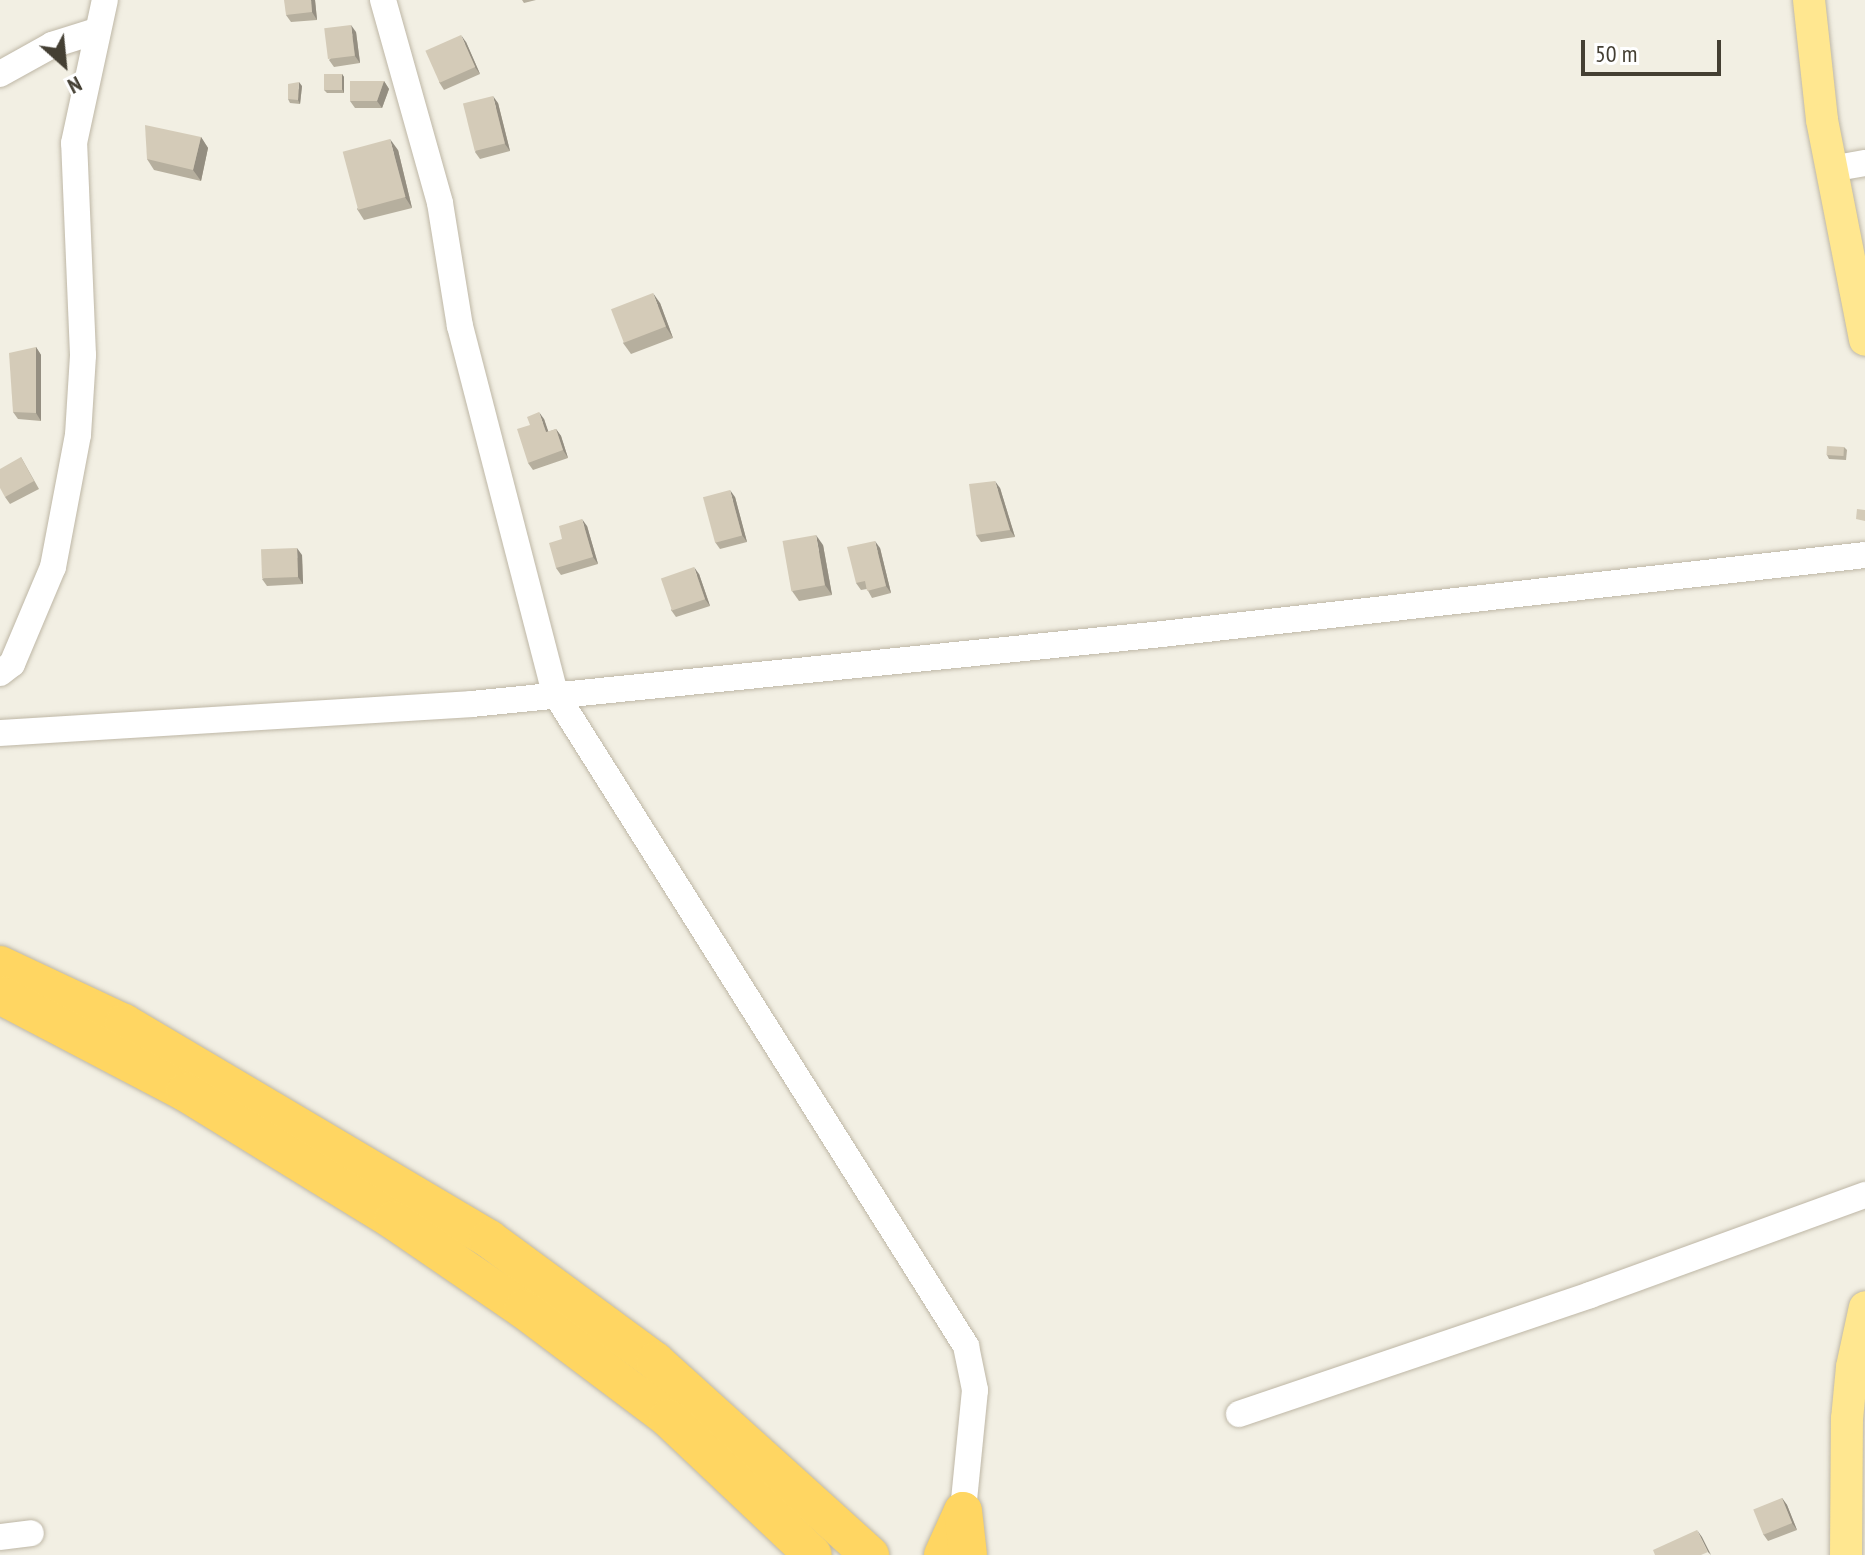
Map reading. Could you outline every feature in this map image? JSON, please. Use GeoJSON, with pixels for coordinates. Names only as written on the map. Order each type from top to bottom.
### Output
{"type":"FeatureCollection","features":[{"type":"Feature","properties":{"kind":"highway"},"geometry":{"type":"LineString","coordinates":[[0,965],[124,1023],[489,1239],[655,1361],[870,1555]]}},
{"type":"Feature","properties":{"kind":"highway"},"geometry":{"type":"LineString","coordinates":[[0,995],[185,1092],[393,1220],[497,1291],[668,1418],[813,1555]]}},
{"type":"Feature","properties":{"kind":"highway"},"geometry":{"type":"LineString","coordinates":[[943,1555],[963,1511]]}},
{"type":"Feature","properties":{"kind":"highway"},"geometry":{"type":"LineString","coordinates":[[963,1511],[968,1555]]}},
{"type":"Feature","properties":{"kind":"highway"},"geometry":{"type":"LineString","coordinates":[[842,1529],[890,1555]]}},
{"type":"Feature","properties":{"kind":"main road"},"geometry":{"type":"LineString","coordinates":[[1809,0],[1831,169],[1865,340]]}},
{"type":"Feature","properties":{"kind":"main road"},"geometry":{"type":"LineString","coordinates":[[1846,1555],[1848,1406],[1852,1367],[1865,1307]]}},
{"type":"Feature","properties":{"kind":"street"},"geometry":{"type":"LineString","coordinates":[[0,673],[12,664],[53,567],[78,435],[83,355],[74,143],[105,0]]}},
{"type":"Feature","properties":{"kind":"street"},"geometry":{"type":"LineString","coordinates":[[383,0],[440,203],[460,326],[555,693],[966,1346],[975,1390],[963,1511]]}},
{"type":"Feature","properties":{"kind":"street"},"geometry":{"type":"LineString","coordinates":[[0,74],[52,45],[96,31]]}},
{"type":"Feature","properties":{"kind":"street"},"geometry":{"type":"LineString","coordinates":[[1831,169],[1865,163]]}},
{"type":"Feature","properties":{"kind":"street"},"geometry":{"type":"LineString","coordinates":[[0,733],[472,704],[555,693],[1178,633],[1865,555]]}},
{"type":"Feature","properties":{"kind":"street"},"geometry":{"type":"LineString","coordinates":[[1239,1414],[1590,1295],[1865,1195]]}},
{"type":"Feature","properties":{"kind":"street"},"geometry":{"type":"LineString","coordinates":[[0,1537],[31,1533]]}},
{"type":"Feature","properties":{"kind":"building"},"geometry":{"type":"Polygon","coordinates":[[[284,0],[311,0],[312,12],[286,15],[284,0]]]}},
{"type":"Feature","properties":{"kind":"building"},"geometry":{"type":"Polygon","coordinates":[[[351,25],[355,56],[328,59],[324,28],[351,25]]]}},
{"type":"Feature","properties":{"kind":"building"},"geometry":{"type":"Polygon","coordinates":[[[461,35],[475,67],[440,83],[425,51],[461,35]]]}},
{"type":"Feature","properties":{"kind":"building"},"geometry":{"type":"Polygon","coordinates":[[[324,74],[342,74],[342,90],[324,90],[324,74]]]}},
{"type":"Feature","properties":{"kind":"building"},"geometry":{"type":"Polygon","coordinates":[[[350,81],[384,81],[377,101],[350,101],[350,81]]]}},
{"type":"Feature","properties":{"kind":"building"},"geometry":{"type":"Polygon","coordinates":[[[299,82],[298,100],[288,99],[288,84],[299,82]]]}},
{"type":"Feature","properties":{"kind":"building"},"geometry":{"type":"Polygon","coordinates":[[[493,96],[505,144],[475,151],[463,103],[493,96]]]}},
{"type":"Feature","properties":{"kind":"building"},"geometry":{"type":"Polygon","coordinates":[[[145,125],[201,137],[193,170],[147,159],[145,125]]]}},
{"type":"Feature","properties":{"kind":"building"},"geometry":{"type":"Polygon","coordinates":[[[390,139],[406,197],[358,210],[343,152],[390,139]]]}},
{"type":"Feature","properties":{"kind":"building"},"geometry":{"type":"Polygon","coordinates":[[[653,293],[666,327],[624,343],[611,309],[653,293]]]}},
{"type":"Feature","properties":{"kind":"building"},"geometry":{"type":"Polygon","coordinates":[[[36,347],[36,413],[13,412],[9,353],[36,347]]]}},
{"type":"Feature","properties":{"kind":"building"},"geometry":{"type":"Polygon","coordinates":[[[539,412],[546,432],[556,429],[563,450],[528,463],[517,429],[530,425],[527,417],[539,412]]]}},
{"type":"Feature","properties":{"kind":"building"},"geometry":{"type":"Polygon","coordinates":[[[1827,446],[1844,447],[1844,456],[1827,455],[1827,446]]]}},
{"type":"Feature","properties":{"kind":"building"},"geometry":{"type":"Polygon","coordinates":[[[21,457],[34,481],[5,497],[0,488],[0,469],[21,457]]]}},
{"type":"Feature","properties":{"kind":"building"},"geometry":{"type":"Polygon","coordinates":[[[995,481],[1010,530],[976,535],[969,484],[995,481]]]}},
{"type":"Feature","properties":{"kind":"building"},"geometry":{"type":"Polygon","coordinates":[[[730,490],[742,535],[715,543],[703,497],[730,490]]]}},
{"type":"Feature","properties":{"kind":"building"},"geometry":{"type":"Polygon","coordinates":[[[1857,509],[1865,510],[1865,521],[1856,519],[1857,509]]]}},
{"type":"Feature","properties":{"kind":"building"},"geometry":{"type":"Polygon","coordinates":[[[582,519],[593,557],[556,568],[549,543],[562,539],[559,526],[582,519]]]}},
{"type":"Feature","properties":{"kind":"building"},"geometry":{"type":"Polygon","coordinates":[[[816,535],[825,585],[791,591],[783,541],[816,535]]]}},
{"type":"Feature","properties":{"kind":"building"},"geometry":{"type":"Polygon","coordinates":[[[875,541],[886,586],[867,591],[865,581],[856,583],[847,547],[875,541]]]}},
{"type":"Feature","properties":{"kind":"building"},"geometry":{"type":"Polygon","coordinates":[[[297,548],[298,577],[262,578],[261,549],[297,548]]]}},
{"type":"Feature","properties":{"kind":"building"},"geometry":{"type":"Polygon","coordinates":[[[694,567],[705,599],[672,611],[661,578],[694,567]]]}},
{"type":"Feature","properties":{"kind":"building"},"geometry":{"type":"Polygon","coordinates":[[[1782,1498],[1792,1523],[1763,1535],[1753,1510],[1782,1498]]]}},
{"type":"Feature","properties":{"kind":"building"},"geometry":{"type":"Polygon","coordinates":[[[1697,1530],[1708,1552],[1701,1555],[1655,1555],[1653,1550],[1697,1530]]]}}]}
